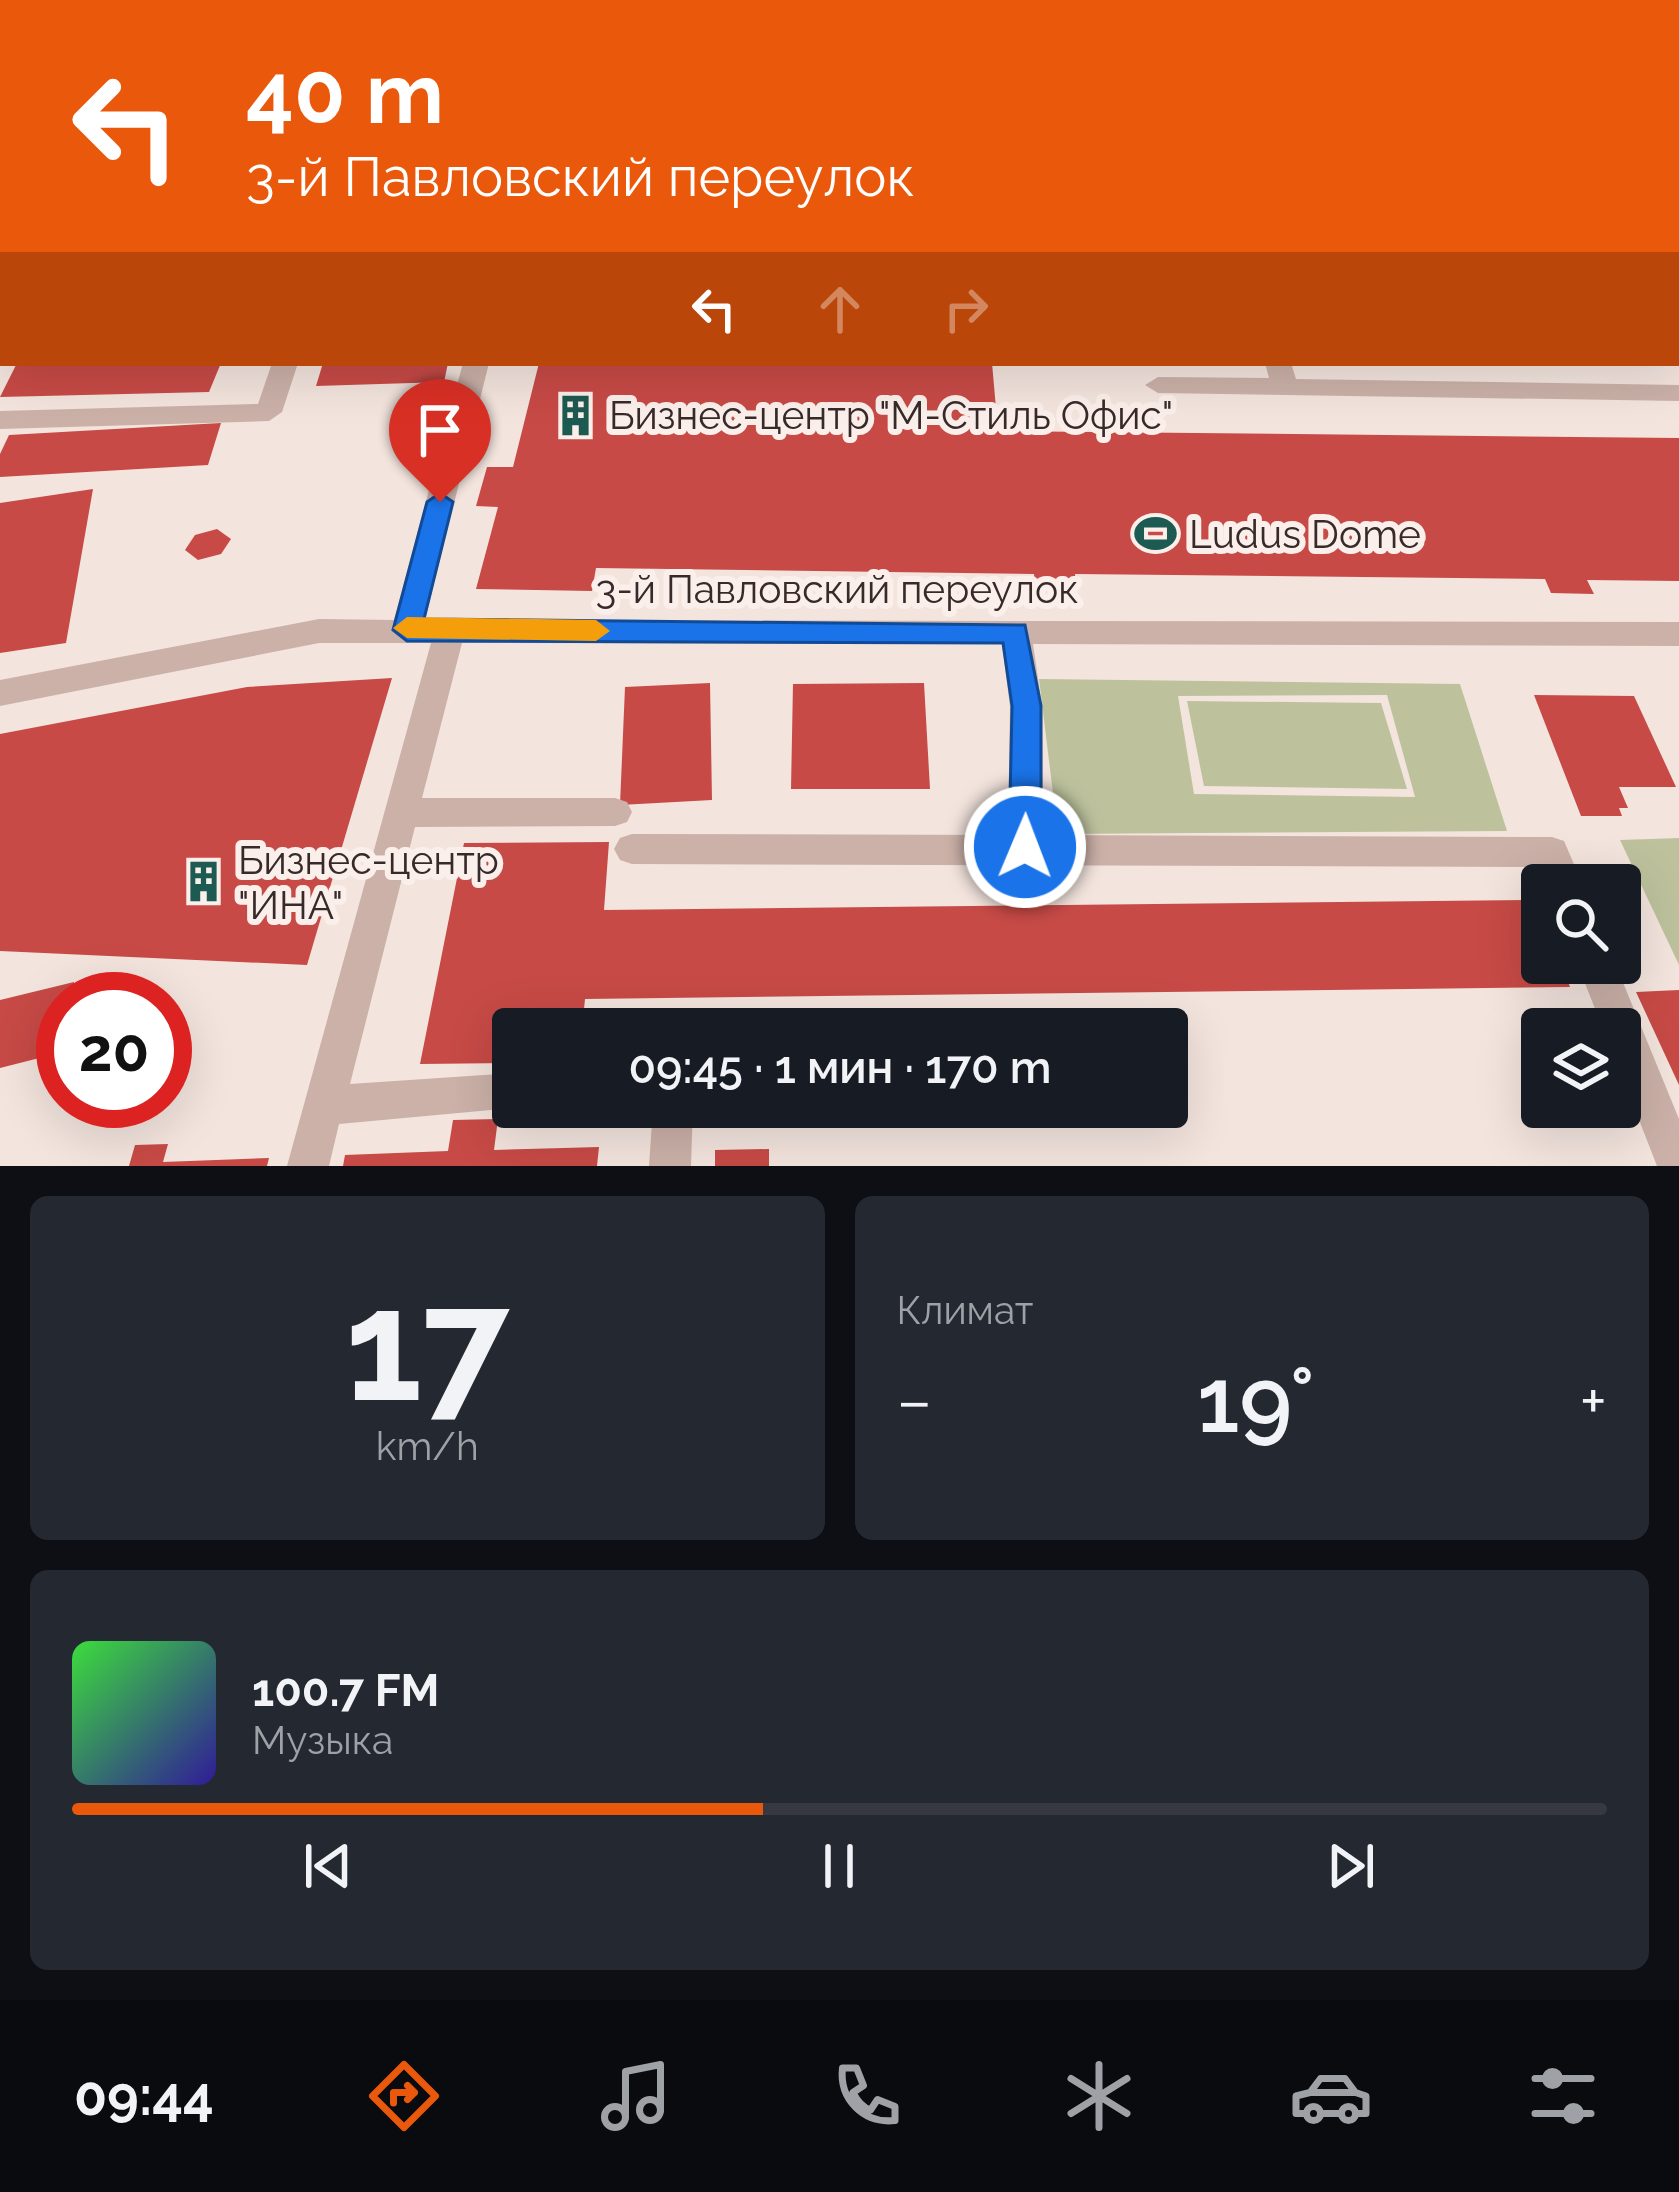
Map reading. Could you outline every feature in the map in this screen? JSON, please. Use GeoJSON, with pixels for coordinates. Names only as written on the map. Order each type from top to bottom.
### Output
{"type":"FeatureCollection","features":[{"type":"Feature","properties":{"kind":"street"},"geometry":{"type":"LineString","coordinates":[[0,420],[269,412],[283,366]]}},
{"type":"Feature","properties":{"kind":"street"},"geometry":{"type":"LineString","coordinates":[[407,630],[475,366]]}},
{"type":"Feature","properties":{"kind":"street"},"geometry":{"type":"LineString","coordinates":[[1158,385],[1281,375],[1679,393]]}},
{"type":"Feature","properties":{"kind":"street"},"geometry":{"type":"LineString","coordinates":[[308,1166],[450,630]]}},
{"type":"Feature","properties":{"kind":"street","name":"3-й Павловский переулок"},"geometry":{"type":"LineString","coordinates":[[0,693],[319,631],[1679,634]]}},
{"type":"Feature","properties":{"kind":"street"},"geometry":{"type":"LineString","coordinates":[[1016,632],[1026,706],[1025,847]]}},
{"type":"Feature","properties":{"kind":"street"},"geometry":{"type":"LineString","coordinates":[[401,813],[615,812]]}},
{"type":"Feature","properties":{"kind":"street"},"geometry":{"type":"LineString","coordinates":[[632,849],[1552,852],[1557,864]]}},
{"type":"Feature","properties":{"kind":"street"},"geometry":{"type":"LineString","coordinates":[[1604,984],[1678,1166]]}},
{"type":"Feature","properties":{"kind":"street"},"geometry":{"type":"LineString","coordinates":[[323,1106],[492,1094]]}},
{"type":"Feature","properties":{"kind":"street"},"geometry":{"type":"LineString","coordinates":[[670,1166],[672,1128]]}},
{"type":"Feature","properties":{"kind":"green space"},"geometry":{"type":"Polygon","coordinates":[[[1039,679],[1460,684],[1507,831],[1058,834],[1039,679]],[[1387,695],[1178,696],[1194,794],[1415,797],[1387,695]]]}},
{"type":"Feature","properties":{"kind":"green space"},"geometry":{"type":"Polygon","coordinates":[[[1187,701],[1381,703],[1407,789],[1204,786],[1187,701]]]}},
{"type":"Feature","properties":{"kind":"green space"},"geometry":{"type":"Polygon","coordinates":[[[1679,838],[1679,965],[1641,884],[1641,864],[1631,864],[1620,840],[1679,838]]]}},
{"type":"Feature","properties":{"kind":"building"},"geometry":{"type":"Polygon","coordinates":[[[16,366],[220,366],[209,392],[0,397],[16,366]]]}},
{"type":"Feature","properties":{"kind":"building"},"geometry":{"type":"Polygon","coordinates":[[[322,366],[447,366],[444,382],[316,386],[322,366]]]}},
{"type":"Feature","properties":{"kind":"building"},"geometry":{"type":"Polygon","coordinates":[[[538,366],[992,366],[998,431],[1679,438],[1679,581],[1587,580],[1594,594],[1551,593],[1545,579],[1075,574],[1076,588],[1035,587],[1034,574],[596,568],[592,591],[476,589],[498,507],[476,506],[487,467],[513,467],[538,366]]]}},
{"type":"Feature","properties":{"kind":"building"},"geometry":{"type":"Polygon","coordinates":[[[221,423],[208,465],[0,477],[0,454],[9,435],[221,423]]]}},
{"type":"Feature","properties":{"kind":"building"},"geometry":{"type":"Polygon","coordinates":[[[93,489],[66,643],[0,653],[0,503],[93,489]]]}},
{"type":"Feature","properties":{"kind":"building"},"geometry":{"type":"Polygon","coordinates":[[[217,529],[231,539],[221,554],[198,560],[185,550],[195,535],[217,529]]]}},
{"type":"Feature","properties":{"kind":"building","name":"Бизнес-центр \"ИНА\""},"geometry":{"type":"Polygon","coordinates":[[[392,678],[307,965],[0,951],[0,734],[247,687],[392,678]]]}},
{"type":"Feature","properties":{"kind":"building"},"geometry":{"type":"Polygon","coordinates":[[[710,683],[712,800],[620,805],[625,687],[710,683]]]}},
{"type":"Feature","properties":{"kind":"building"},"geometry":{"type":"Polygon","coordinates":[[[924,683],[930,789],[791,789],[793,684],[924,683]]]}},
{"type":"Feature","properties":{"kind":"building"},"geometry":{"type":"Polygon","coordinates":[[[1534,695],[1634,696],[1676,787],[1619,787],[1628,808],[1619,808],[1622,816],[1581,816],[1534,695]]]}},
{"type":"Feature","properties":{"kind":"building"},"geometry":{"type":"Polygon","coordinates":[[[609,842],[604,910],[1521,900],[1521,984],[1570,987],[585,999],[584,1008],[492,1008],[492,1063],[420,1064],[464,843],[609,842]]]}},
{"type":"Feature","properties":{"kind":"building"},"geometry":{"type":"Polygon","coordinates":[[[1679,990],[1679,1085],[1636,992],[1679,990]]]}},
{"type":"Feature","properties":{"kind":"building"},"geometry":{"type":"Polygon","coordinates":[[[36,991],[36,1059],[0,1068],[0,1000],[36,991]]]}},
{"type":"Feature","properties":{"kind":"building"},"geometry":{"type":"Polygon","coordinates":[[[492,1119],[492,1128],[497,1128],[494,1150],[599,1147],[597,1166],[343,1166],[345,1155],[448,1151],[453,1120],[492,1119]]]}},
{"type":"Feature","properties":{"kind":"building"},"geometry":{"type":"Polygon","coordinates":[[[168,1144],[163,1162],[269,1158],[267,1166],[129,1166],[135,1145],[168,1144]]]}},
{"type":"Feature","properties":{"kind":"building"},"geometry":{"type":"Polygon","coordinates":[[[769,1149],[769,1166],[715,1166],[715,1150],[769,1149]]]}},
{"type":"Feature","properties":{"kind":"slow traffic"},"geometry":{"type":"LineString","coordinates":[[407,628],[596,631]]}},
{"type":"Feature","properties":{"kind":"place","name":"Бизнес-центр \"М-Стиль Офис\""},"geometry":{"type":"Point","coordinates":[575,415]}},
{"type":"Feature","properties":{"kind":"place","name":"Ludus Dome"},"geometry":{"type":"Point","coordinates":[1155,534]}},
{"type":"Feature","properties":{"kind":"place","name":"Бизнес-центр \"ИНА\""},"geometry":{"type":"Point","coordinates":[204,882]}},
{"type":"Feature","properties":{"kind":"route"},"geometry":{"type":"LineString","coordinates":[[440,502],[407,630],[1016,632],[1026,706],[1025,847]]}}]}
